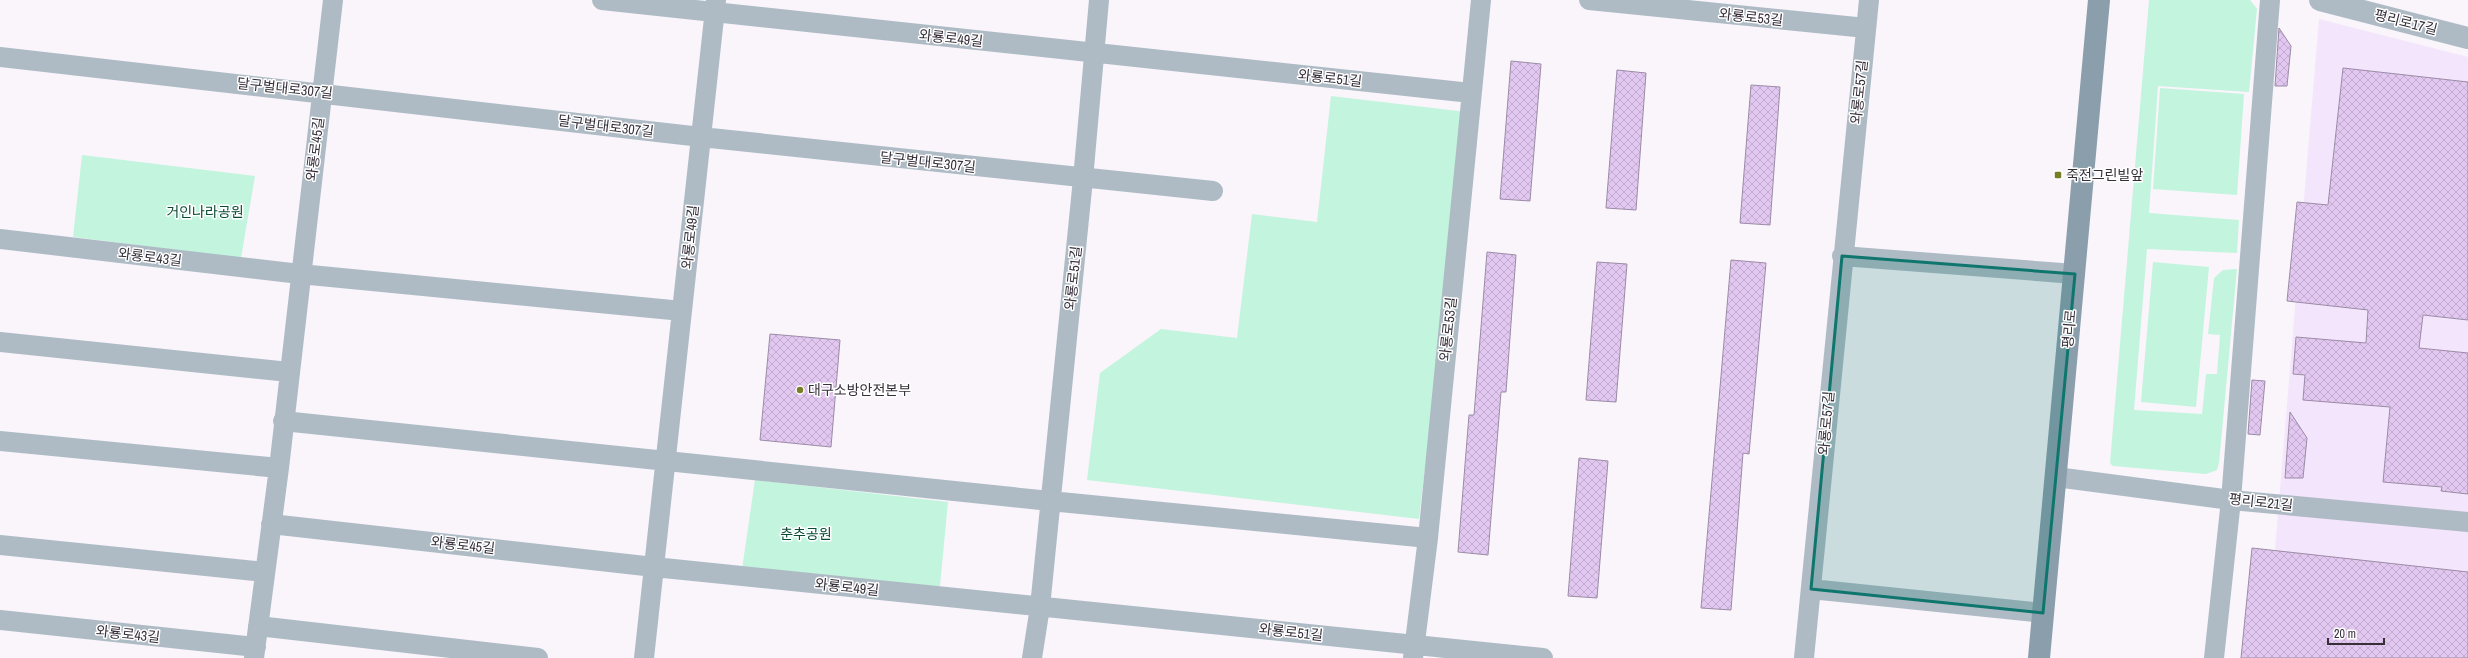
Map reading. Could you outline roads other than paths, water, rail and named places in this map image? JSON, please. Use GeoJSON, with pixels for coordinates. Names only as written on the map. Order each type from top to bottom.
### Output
{"type":"FeatureCollection","features":[{"type":"Feature","properties":{"kind":"main road","name":"평리로"},"geometry":{"type":"LineString","coordinates":[[2038,658],[2075,274],[2099,0]]}},
{"type":"Feature","properties":{"kind":"street","name":"와룡로45길"},"geometry":{"type":"LineString","coordinates":[[255,653],[279,468],[283,421],[333,0]]}},
{"type":"Feature","properties":{"kind":"street"},"geometry":{"type":"LineString","coordinates":[[602,0],[715,6]]}},
{"type":"Feature","properties":{"kind":"street","name":"와룡로51길"},"geometry":{"type":"LineString","coordinates":[[1032,658],[1040,607],[1083,179],[1099,0]]}},
{"type":"Feature","properties":{"kind":"street","name":"와룡로53길"},"geometry":{"type":"LineString","coordinates":[[1414,651],[1428,538],[1481,0]]}},
{"type":"Feature","properties":{"kind":"street","name":"와룡로53길"},"geometry":{"type":"LineString","coordinates":[[1589,0],[1866,28]]}},
{"type":"Feature","properties":{"kind":"street","name":"와룡로57길"},"geometry":{"type":"LineString","coordinates":[[1804,658],[1842,256],[1869,0]]}},
{"type":"Feature","properties":{"kind":"street"},"geometry":{"type":"LineString","coordinates":[[2214,658],[2231,500],[2270,0]]}},
{"type":"Feature","properties":{"kind":"street","name":"평리로17길"},"geometry":{"type":"LineString","coordinates":[[2320,0],[2468,38]]}},
{"type":"Feature","properties":{"kind":"street","name":"와룡로49길"},"geometry":{"type":"LineString","coordinates":[[644,658],[715,6],[1093,54]]}},
{"type":"Feature","properties":{"kind":"street","name":"와룡로51길"},"geometry":{"type":"LineString","coordinates":[[1093,54],[1471,93]]}},
{"type":"Feature","properties":{"kind":"street","name":"달구벌대로307길"},"geometry":{"type":"LineString","coordinates":[[0,57],[322,92],[701,137],[1083,179],[1213,191]]}},
{"type":"Feature","properties":{"kind":"street","name":"와룡로43길"},"geometry":{"type":"LineString","coordinates":[[0,239],[300,274]]}},
{"type":"Feature","properties":{"kind":"street"},"geometry":{"type":"LineString","coordinates":[[1842,256],[2075,274]]}},
{"type":"Feature","properties":{"kind":"street"},"geometry":{"type":"LineString","coordinates":[[300,274],[682,312]]}},
{"type":"Feature","properties":{"kind":"street"},"geometry":{"type":"LineString","coordinates":[[0,342],[289,372]]}},
{"type":"Feature","properties":{"kind":"street"},"geometry":{"type":"LineString","coordinates":[[283,421],[1050,501],[1428,538]]}},
{"type":"Feature","properties":{"kind":"street"},"geometry":{"type":"LineString","coordinates":[[0,441],[59,449],[279,468]]}},
{"type":"Feature","properties":{"kind":"street","name":"평리로21길"},"geometry":{"type":"LineString","coordinates":[[2056,477],[2231,500],[2468,522]]}},
{"type":"Feature","properties":{"kind":"street","name":"와룡로45길"},"geometry":{"type":"LineString","coordinates":[[271,524],[654,567]]}},
{"type":"Feature","properties":{"kind":"street"},"geometry":{"type":"LineString","coordinates":[[0,545],[265,572]]}},
{"type":"Feature","properties":{"kind":"street","name":"와룡로49길"},"geometry":{"type":"LineString","coordinates":[[654,567],[1040,607]]}},
{"type":"Feature","properties":{"kind":"street"},"geometry":{"type":"LineString","coordinates":[[1810,589],[2043,613]]}},
{"type":"Feature","properties":{"kind":"street","name":"와룡로51길"},"geometry":{"type":"LineString","coordinates":[[1040,607],[1414,651],[1543,658]]}},
{"type":"Feature","properties":{"kind":"street","name":"와룡로43길"},"geometry":{"type":"LineString","coordinates":[[0,620],[255,653]]}},
{"type":"Feature","properties":{"kind":"street"},"geometry":{"type":"LineString","coordinates":[[258,626],[538,658]]}},
{"type":"Feature","properties":{"kind":"place","name":"죽전그린빌앞"},"geometry":{"type":"Point","coordinates":[2058,175]}},
{"type":"Feature","properties":{"kind":"place","name":"대구소방안전본부"},"geometry":{"type":"Point","coordinates":[800,390]}},
{"type":"Feature","properties":{"kind":"park label","name":"거인나라공원"},"geometry":{"type":"Point","coordinates":[205,212]}},
{"type":"Feature","properties":{"kind":"park label","name":"춘추공원"},"geometry":{"type":"Point","coordinates":[806,534]}}]}
